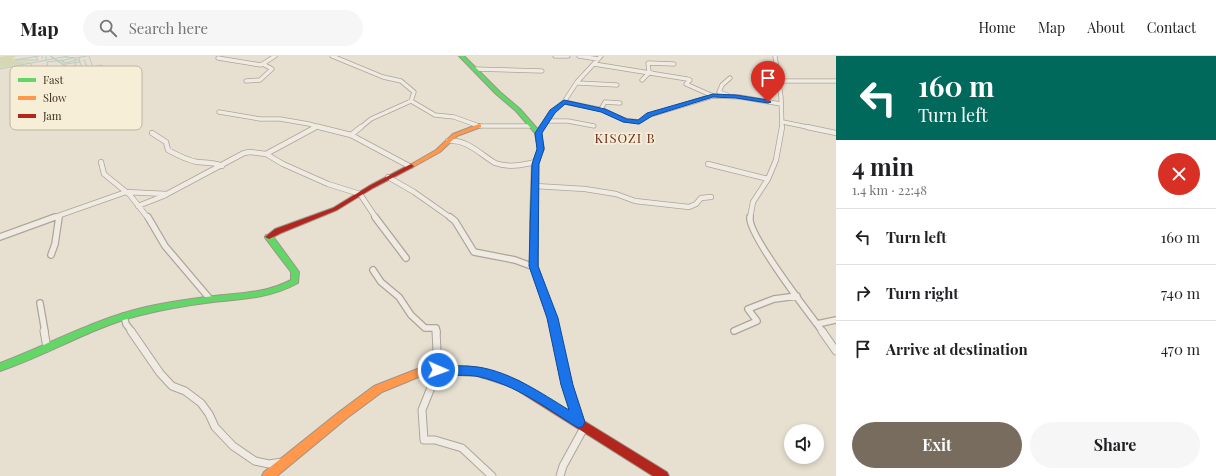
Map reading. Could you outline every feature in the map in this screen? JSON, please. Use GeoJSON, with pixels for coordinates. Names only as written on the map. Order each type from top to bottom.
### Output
{"type":"FeatureCollection","features":[{"type":"Feature","properties":{"kind":"street"},"geometry":{"type":"LineString","coordinates":[[263,64],[276,56]]}},
{"type":"Feature","properties":{"kind":"street"},"geometry":{"type":"LineString","coordinates":[[332,56],[385,77],[403,82],[414,92],[411,101],[371,119],[351,136]]}},
{"type":"Feature","properties":{"kind":"street"},"geometry":{"type":"LineString","coordinates":[[460,56],[518,110],[536,129],[541,149],[536,162],[534,266],[552,318],[567,385],[582,424],[572,450],[560,470],[560,476]]}},
{"type":"Feature","properties":{"kind":"street"},"geometry":{"type":"LineString","coordinates":[[555,56],[568,56]]}},
{"type":"Feature","properties":{"kind":"street"},"geometry":{"type":"LineString","coordinates":[[579,56],[600,57]]}},
{"type":"Feature","properties":{"kind":"street"},"geometry":{"type":"LineString","coordinates":[[775,56],[783,122],[778,152],[768,179],[753,202],[749,222],[758,241],[836,351]]}},
{"type":"Feature","properties":{"kind":"street"},"geometry":{"type":"LineString","coordinates":[[411,101],[434,115],[451,117],[479,126],[536,129],[547,121],[552,112],[564,102],[583,74],[600,57]]}},
{"type":"Feature","properties":{"kind":"street"},"geometry":{"type":"LineString","coordinates":[[219,58],[263,64],[272,69],[260,80],[246,80]]}},
{"type":"Feature","properties":{"kind":"street"},"geometry":{"type":"LineString","coordinates":[[651,73],[649,72],[648,63],[674,64]]}},
{"type":"Feature","properties":{"kind":"street"},"geometry":{"type":"LineString","coordinates":[[594,64],[687,78],[690,80],[686,84],[713,96]]}},
{"type":"Feature","properties":{"kind":"street"},"geometry":{"type":"LineString","coordinates":[[474,69],[494,68],[542,71]]}},
{"type":"Feature","properties":{"kind":"street"},"geometry":{"type":"LineString","coordinates":[[642,80],[651,73]]}},
{"type":"Feature","properties":{"kind":"street"},"geometry":{"type":"LineString","coordinates":[[729,96],[719,92],[722,85],[730,78]]}},
{"type":"Feature","properties":{"kind":"street"},"geometry":{"type":"LineString","coordinates":[[779,81],[836,81]]}},
{"type":"Feature","properties":{"kind":"street"},"geometry":{"type":"LineString","coordinates":[[578,83],[618,85]]}},
{"type":"Feature","properties":{"kind":"street"},"geometry":{"type":"LineString","coordinates":[[564,102],[601,110],[622,119],[639,122],[650,114],[713,96],[729,96],[782,104]]}},
{"type":"Feature","properties":{"kind":"street"},"geometry":{"type":"LineString","coordinates":[[601,110],[605,102],[620,103]]}},
{"type":"Feature","properties":{"kind":"street"},"geometry":{"type":"LineString","coordinates":[[219,112],[260,119],[286,120],[318,126],[351,136],[370,144],[409,166]]}},
{"type":"Feature","properties":{"kind":"street"},"geometry":{"type":"LineString","coordinates":[[547,121],[568,121],[594,126]]}},
{"type":"Feature","properties":{"kind":"street"},"geometry":{"type":"LineString","coordinates":[[783,122],[836,133]]}},
{"type":"Feature","properties":{"kind":"street"},"geometry":{"type":"LineString","coordinates":[[266,154],[318,126]]}},
{"type":"Feature","properties":{"kind":"street"},"geometry":{"type":"LineString","coordinates":[[0,367],[124,316],[210,299],[239,297],[269,292],[292,284],[295,281],[295,272],[270,236],[278,231],[335,209],[388,177],[438,151],[455,135],[479,126]]}},
{"type":"Feature","properties":{"kind":"street"},"geometry":{"type":"LineString","coordinates":[[152,133],[153,135],[167,142],[169,145],[168,150],[173,154],[180,155],[194,161],[218,164],[222,166]]}},
{"type":"Feature","properties":{"kind":"street"},"geometry":{"type":"LineString","coordinates":[[448,141],[453,140],[473,148],[501,166],[521,165],[536,162]]}},
{"type":"Feature","properties":{"kind":"street"},"geometry":{"type":"LineString","coordinates":[[138,206],[167,194],[247,152],[266,154],[283,164],[333,187],[360,194],[376,220],[406,258]]}},
{"type":"Feature","properties":{"kind":"street"},"geometry":{"type":"LineString","coordinates":[[101,162],[104,174],[126,192],[138,206],[155,228],[165,246],[210,299]]}},
{"type":"Feature","properties":{"kind":"street"},"geometry":{"type":"LineString","coordinates":[[708,164],[768,179]]}},
{"type":"Feature","properties":{"kind":"street"},"geometry":{"type":"LineString","coordinates":[[388,177],[414,192],[454,221],[474,252],[516,260],[534,266]]}},
{"type":"Feature","properties":{"kind":"street"},"geometry":{"type":"LineString","coordinates":[[535,186],[585,189],[616,194],[635,201],[689,207],[696,204],[701,198],[712,197]]}},
{"type":"Feature","properties":{"kind":"street"},"geometry":{"type":"LineString","coordinates":[[0,237],[126,192],[167,194]]}},
{"type":"Feature","properties":{"kind":"street"},"geometry":{"type":"LineString","coordinates":[[51,255],[55,244],[59,216]]}},
{"type":"Feature","properties":{"kind":"street"},"geometry":{"type":"LineString","coordinates":[[373,270],[384,286],[396,293],[403,301],[409,313],[425,328],[436,328],[438,370],[422,410],[424,440],[435,440],[462,448],[492,476]]}},
{"type":"Feature","properties":{"kind":"street"},"geometry":{"type":"LineString","coordinates":[[734,331],[757,321],[748,310],[774,299],[797,296]]}},
{"type":"Feature","properties":{"kind":"street"},"geometry":{"type":"LineString","coordinates":[[40,303],[47,348]]}},
{"type":"Feature","properties":{"kind":"street"},"geometry":{"type":"LineString","coordinates":[[124,316],[126,324],[160,373],[172,386],[185,391],[201,402],[215,427],[233,446],[255,461],[269,464],[286,461]]}},
{"type":"Feature","properties":{"kind":"street"},"geometry":{"type":"LineString","coordinates":[[817,324],[836,320]]}},
{"type":"Feature","properties":{"kind":"street"},"geometry":{"type":"LineString","coordinates":[[268,476],[344,414],[378,390],[391,383],[420,372],[438,370],[478,372],[498,377],[521,387],[663,476]]}},
{"type":"Feature","properties":{"kind":"green space"},"geometry":{"type":"Polygon","coordinates":[[[16,56],[12,59],[17,59],[13,61],[32,62],[0,68],[0,57],[16,56]]]}},
{"type":"Feature","properties":{"kind":"waterway"},"geometry":{"type":"LineString","coordinates":[[36,57],[38,60],[15,60],[39,56]]}},
{"type":"Feature","properties":{"kind":"waterway"},"geometry":{"type":"LineString","coordinates":[[50,56],[54,59]]}},
{"type":"Feature","properties":{"kind":"waterway"},"geometry":{"type":"LineString","coordinates":[[51,56],[55,59]]}},
{"type":"Feature","properties":{"kind":"waterway"},"geometry":{"type":"LineString","coordinates":[[55,59],[68,56]]}},
{"type":"Feature","properties":{"kind":"waterway"},"geometry":{"type":"LineString","coordinates":[[80,57],[87,56]]}},
{"type":"Feature","properties":{"kind":"waterway"},"geometry":{"type":"LineString","coordinates":[[89,56],[93,66]]}},
{"type":"Feature","properties":{"kind":"waterway"},"geometry":{"type":"LineString","coordinates":[[65,57],[80,57]]}},
{"type":"Feature","properties":{"kind":"waterway"},"geometry":{"type":"LineString","coordinates":[[74,58],[76,60],[65,63],[63,61],[74,58]]}},
{"type":"Feature","properties":{"kind":"waterway"},"geometry":{"type":"LineString","coordinates":[[20,65],[54,59]]}},
{"type":"Feature","properties":{"kind":"waterway"},"geometry":{"type":"LineString","coordinates":[[58,61],[63,60]]}},
{"type":"Feature","properties":{"kind":"waterway"},"geometry":{"type":"LineString","coordinates":[[84,60],[87,66]]}},
{"type":"Feature","properties":{"kind":"waterway"},"geometry":{"type":"LineString","coordinates":[[48,66],[47,62],[57,61]]}},
{"type":"Feature","properties":{"kind":"waterway"},"geometry":{"type":"LineString","coordinates":[[57,61],[65,66]]}},
{"type":"Feature","properties":{"kind":"waterway"},"geometry":{"type":"LineString","coordinates":[[58,61],[65,66]]}},
{"type":"Feature","properties":{"kind":"waterway"},"geometry":{"type":"LineString","coordinates":[[61,61],[67,66]]}},
{"type":"Feature","properties":{"kind":"waterway"},"geometry":{"type":"LineString","coordinates":[[75,63],[80,62]]}},
{"type":"Feature","properties":{"kind":"waterway"},"geometry":{"type":"LineString","coordinates":[[80,62],[81,66]]}},
{"type":"Feature","properties":{"kind":"waterway"},"geometry":{"type":"LineString","coordinates":[[66,64],[75,63]]}},
{"type":"Feature","properties":{"kind":"waterway"},"geometry":{"type":"LineString","coordinates":[[16,66],[20,65]]}},
{"type":"Feature","properties":{"kind":"waterway"},"geometry":{"type":"LineString","coordinates":[[98,66],[103,66]]}},
{"type":"Feature","properties":{"kind":"waterway"},"geometry":{"type":"LineString","coordinates":[[0,69],[10,67]]}},
{"type":"Feature","properties":{"kind":"traffic: fast"},"geometry":{"type":"LineString","coordinates":[[461,56],[498,93],[518,110],[538,133],[541,149],[535,164],[534,223]]}},
{"type":"Feature","properties":{"kind":"traffic: fast"},"geometry":{"type":"LineString","coordinates":[[0,367],[98,325],[132,314],[179,304],[264,293],[285,287],[295,281],[295,272],[269,237]]}},
{"type":"Feature","properties":{"kind":"traffic: slow"},"geometry":{"type":"LineString","coordinates":[[411,166],[438,151],[455,135],[479,126]]}},
{"type":"Feature","properties":{"kind":"traffic: slow"},"geometry":{"type":"LineString","coordinates":[[534,223],[534,267],[552,318],[567,385],[579,422]]}},
{"type":"Feature","properties":{"kind":"traffic: slow"},"geometry":{"type":"LineString","coordinates":[[268,476],[343,415],[378,389],[420,372],[438,370],[478,372],[484,374]]}},
{"type":"Feature","properties":{"kind":"traffic: jam"},"geometry":{"type":"LineString","coordinates":[[269,237],[278,231],[335,209],[371,187],[411,166]]}},
{"type":"Feature","properties":{"kind":"traffic: jam"},"geometry":{"type":"LineString","coordinates":[[484,374],[515,384],[663,476]]}},
{"type":"Feature","properties":{"kind":"district","name":"KISOZI B"},"geometry":{"type":"Point","coordinates":[625,138]}},
{"type":"Feature","properties":{"kind":"route"},"geometry":{"type":"LineString","coordinates":[[438,370],[478,372],[498,377],[515,384],[579,422],[567,385],[552,318],[534,266],[536,162],[541,149],[541,141],[538,133],[552,112],[564,102],[593,107],[625,120],[639,122],[650,114],[713,96],[736,97],[768,102]]}}]}
